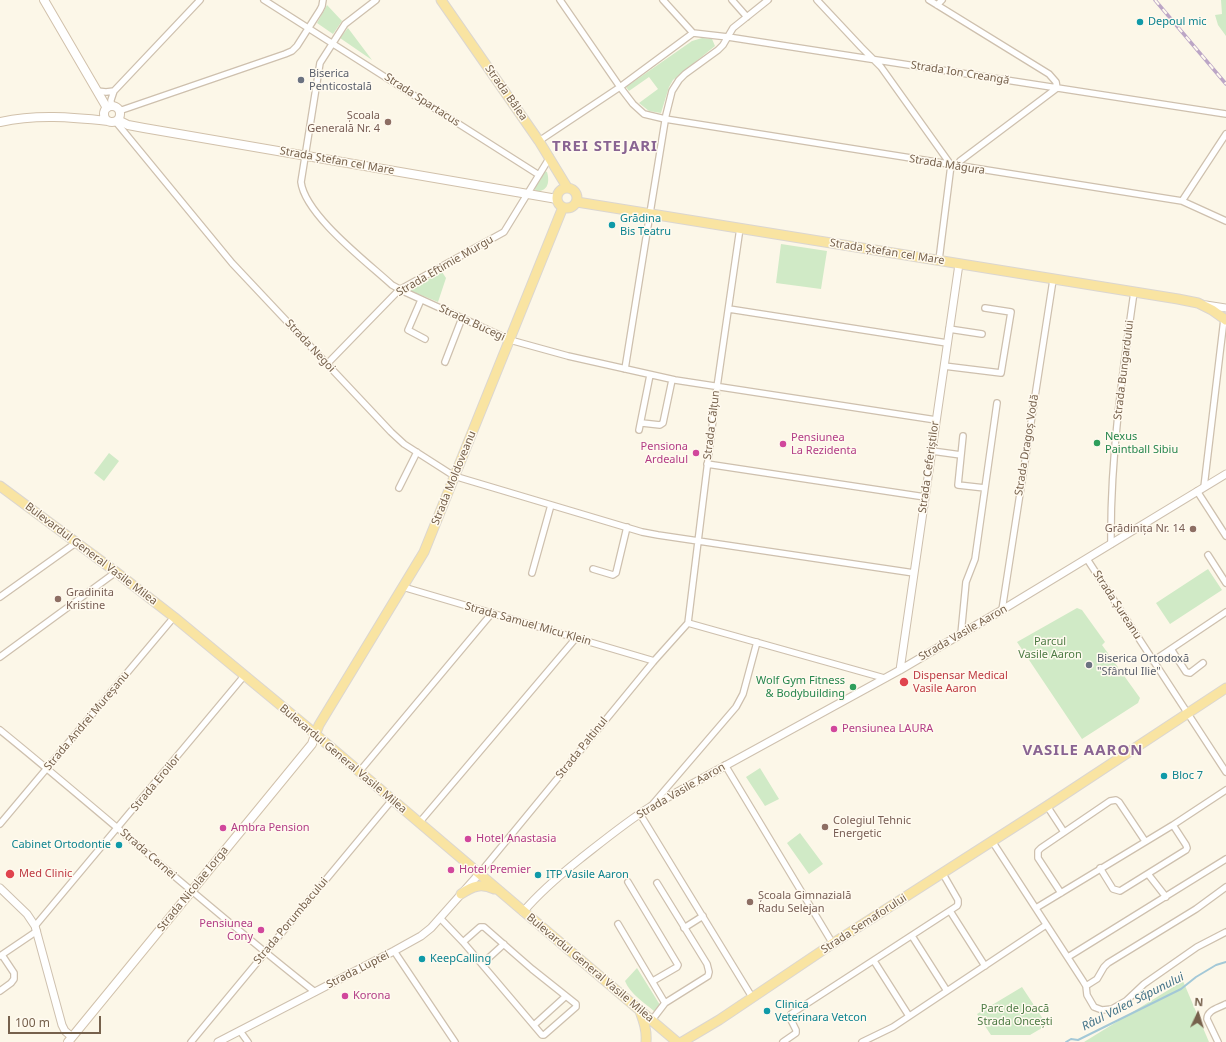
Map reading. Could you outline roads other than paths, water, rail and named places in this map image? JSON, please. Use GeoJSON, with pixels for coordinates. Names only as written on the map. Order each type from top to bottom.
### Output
{"type":"FeatureCollection","features":[{"type":"Feature","properties":{"kind":"main road"},"geometry":{"type":"LineString","coordinates":[[44,0],[97,91],[109,107]]}},
{"type":"Feature","properties":{"kind":"main road","name":"Strada Bâlea"},"geometry":{"type":"LineString","coordinates":[[441,0],[550,157],[567,187]]}},
{"type":"Feature","properties":{"kind":"main road"},"geometry":{"type":"LineString","coordinates":[[109,107],[116,107],[119,110],[120,115],[114,121],[104,118],[104,115],[109,107]]}},
{"type":"Feature","properties":{"kind":"main road","name":"Strada Ștefan cel Mare"},"geometry":{"type":"LineString","coordinates":[[0,122],[38,116],[114,121],[136,127],[557,199]]}},
{"type":"Feature","properties":{"kind":"main road"},"geometry":{"type":"LineString","coordinates":[[567,187],[574,190],[577,194],[577,202],[571,207],[563,207],[557,199],[558,194],[560,190],[567,187]]}},
{"type":"Feature","properties":{"kind":"main road","name":"Strada Ștefan cel Mare"},"geometry":{"type":"LineString","coordinates":[[577,202],[1178,299],[1198,304],[1212,310],[1225,319]]}},
{"type":"Feature","properties":{"kind":"main road","name":"Strada Moldoveanu"},"geometry":{"type":"LineString","coordinates":[[315,735],[319,725],[424,552],[563,207]]}},
{"type":"Feature","properties":{"kind":"main road","name":"Bulevardul General Vasile Milea"},"geometry":{"type":"LineString","coordinates":[[2,490],[76,542],[174,618],[359,772],[677,1042]]}},
{"type":"Feature","properties":{"kind":"main road","name":"Strada Semaforului"},"geometry":{"type":"LineString","coordinates":[[682,1042],[730,1017],[752,998],[833,944],[943,874],[1226,688]]}},
{"type":"Feature","properties":{"kind":"main road","name":"Strada Nicolae Iorga"},"geometry":{"type":"LineString","coordinates":[[70,1040],[312,744],[315,735]]}},
{"type":"Feature","properties":{"kind":"main road"},"geometry":{"type":"LineString","coordinates":[[461,894],[478,885],[487,886],[501,893]]}},
{"type":"Feature","properties":{"kind":"main road"},"geometry":{"type":"LineString","coordinates":[[639,1010],[646,1027],[646,1042]]}},
{"type":"Feature","properties":{"kind":"street"},"geometry":{"type":"LineString","coordinates":[[109,107],[114,91],[200,0]]}},
{"type":"Feature","properties":{"kind":"street","name":"Strada Spartacus"},"geometry":{"type":"LineString","coordinates":[[264,0],[539,175]]}},
{"type":"Feature","properties":{"kind":"street"},"geometry":{"type":"LineString","coordinates":[[119,110],[292,51],[297,46],[320,10],[323,0]]}},
{"type":"Feature","properties":{"kind":"street","name":"Strada Bucegi"},"geometry":{"type":"LineString","coordinates":[[376,0],[345,24],[332,42],[320,63],[301,182],[304,193],[324,223],[392,285],[421,300],[510,340],[568,356],[672,380],[936,420]]}},
{"type":"Feature","properties":{"kind":"street","name":"Strada Măgura"},"geometry":{"type":"LineString","coordinates":[[560,0],[620,87],[640,111],[647,115],[954,166],[1182,201],[1226,221]]}},
{"type":"Feature","properties":{"kind":"street"},"geometry":{"type":"LineString","coordinates":[[539,141],[620,87],[693,33],[664,0]]}},
{"type":"Feature","properties":{"kind":"street"},"geometry":{"type":"LineString","coordinates":[[732,0],[747,17]]}},
{"type":"Feature","properties":{"kind":"street"},"geometry":{"type":"LineString","coordinates":[[625,369],[665,119],[672,91],[679,80],[718,50],[733,28],[768,0]]}},
{"type":"Feature","properties":{"kind":"street"},"geometry":{"type":"LineString","coordinates":[[817,0],[884,70],[954,166]]}},
{"type":"Feature","properties":{"kind":"street"},"geometry":{"type":"LineString","coordinates":[[929,0],[1049,74],[1056,82],[1057,88],[954,166],[939,260]]}},
{"type":"Feature","properties":{"kind":"street"},"geometry":{"type":"LineString","coordinates":[[937,5],[942,0]]}},
{"type":"Feature","properties":{"kind":"street","name":"Strada Ion Creangă"},"geometry":{"type":"LineString","coordinates":[[693,33],[728,37],[1226,114]]}},
{"type":"Feature","properties":{"kind":"street"},"geometry":{"type":"LineString","coordinates":[[97,91],[114,91]]}},
{"type":"Feature","properties":{"kind":"street","name":"Strada Negoi"},"geometry":{"type":"LineString","coordinates":[[114,121],[232,263],[396,438],[454,476],[650,534],[914,573]]}},
{"type":"Feature","properties":{"kind":"street"},"geometry":{"type":"LineString","coordinates":[[1182,201],[1226,134]]}},
{"type":"Feature","properties":{"kind":"street","name":"Strada Eftimie Murgu"},"geometry":{"type":"LineString","coordinates":[[327,364],[400,290],[504,232],[550,157]]}},
{"type":"Feature","properties":{"kind":"street","name":"Strada Călțun"},"geometry":{"type":"LineString","coordinates":[[688,623],[717,387],[740,228]]}},
{"type":"Feature","properties":{"kind":"street","name":"Strada Ceferiștilor"},"geometry":{"type":"LineString","coordinates":[[900,670],[959,264]]}},
{"type":"Feature","properties":{"kind":"street","name":"Strada Dragoș Vodă"},"geometry":{"type":"LineString","coordinates":[[1002,610],[1053,280]]}},
{"type":"Feature","properties":{"kind":"street","name":"Strada Bungardului"},"geometry":{"type":"LineString","coordinates":[[1111,544],[1113,458],[1134,292]]}},
{"type":"Feature","properties":{"kind":"street"},"geometry":{"type":"LineString","coordinates":[[421,300],[408,330],[425,339]]}},
{"type":"Feature","properties":{"kind":"street","name":"Strada Ștefan cel Mare"},"geometry":{"type":"LineString","coordinates":[[1198,304],[1226,308]]}},
{"type":"Feature","properties":{"kind":"street"},"geometry":{"type":"LineString","coordinates":[[944,366],[1001,373],[1011,312],[986,308]]}},
{"type":"Feature","properties":{"kind":"street"},"geometry":{"type":"LineString","coordinates":[[729,309],[947,343]]}},
{"type":"Feature","properties":{"kind":"street"},"geometry":{"type":"LineString","coordinates":[[445,362],[462,318]]}},
{"type":"Feature","properties":{"kind":"street"},"geometry":{"type":"LineString","coordinates":[[1204,487],[1225,319]]}},
{"type":"Feature","properties":{"kind":"street"},"geometry":{"type":"LineString","coordinates":[[949,329],[982,334]]}},
{"type":"Feature","properties":{"kind":"street"},"geometry":{"type":"LineString","coordinates":[[638,430],[650,375]]}},
{"type":"Feature","properties":{"kind":"street"},"geometry":{"type":"LineString","coordinates":[[642,423],[658,425],[663,423],[672,380]]}},
{"type":"Feature","properties":{"kind":"street"},"geometry":{"type":"LineString","coordinates":[[961,634],[966,582],[975,559],[997,403]]}},
{"type":"Feature","properties":{"kind":"street"},"geometry":{"type":"LineString","coordinates":[[963,436],[958,485],[985,488]]}},
{"type":"Feature","properties":{"kind":"street"},"geometry":{"type":"LineString","coordinates":[[932,451],[961,455]]}},
{"type":"Feature","properties":{"kind":"street"},"geometry":{"type":"LineString","coordinates":[[399,488],[417,452]]}},
{"type":"Feature","properties":{"kind":"street"},"geometry":{"type":"LineString","coordinates":[[707,464],[925,497]]}},
{"type":"Feature","properties":{"kind":"street","name":"Strada Vasile Aaron"},"geometry":{"type":"LineString","coordinates":[[523,912],[538,896],[565,872],[650,807],[900,670],[1087,559],[1226,474]]}},
{"type":"Feature","properties":{"kind":"street"},"geometry":{"type":"LineString","coordinates":[[1197,491],[1226,536]]}},
{"type":"Feature","properties":{"kind":"street"},"geometry":{"type":"LineString","coordinates":[[532,573],[551,505]]}},
{"type":"Feature","properties":{"kind":"street"},"geometry":{"type":"LineString","coordinates":[[593,569],[613,575],[616,573],[627,527]]}},
{"type":"Feature","properties":{"kind":"street"},"geometry":{"type":"LineString","coordinates":[[0,597],[76,542]]}},
{"type":"Feature","properties":{"kind":"street"},"geometry":{"type":"LineString","coordinates":[[1208,556],[1226,583]]}},
{"type":"Feature","properties":{"kind":"street","name":"Strada Șureanu"},"geometry":{"type":"LineString","coordinates":[[1087,559],[1226,772]]}},
{"type":"Feature","properties":{"kind":"street"},"geometry":{"type":"LineString","coordinates":[[0,657],[116,572]]}},
{"type":"Feature","properties":{"kind":"street","name":"Strada Samuel Micu Klein"},"geometry":{"type":"LineString","coordinates":[[403,586],[654,661]]}},
{"type":"Feature","properties":{"kind":"street"},"geometry":{"type":"LineString","coordinates":[[1153,660],[1226,612]]}},
{"type":"Feature","properties":{"kind":"street"},"geometry":{"type":"LineString","coordinates":[[359,772],[492,613]]}},
{"type":"Feature","properties":{"kind":"street","name":"Strada Andrei Mureșanu"},"geometry":{"type":"LineString","coordinates":[[0,824],[174,618]]}},
{"type":"Feature","properties":{"kind":"street"},"geometry":{"type":"LineString","coordinates":[[688,623],[884,678]]}},
{"type":"Feature","properties":{"kind":"street","name":"Strada Paltinul"},"geometry":{"type":"LineString","coordinates":[[479,874],[654,661],[688,623]]}},
{"type":"Feature","properties":{"kind":"street"},"geometry":{"type":"LineString","coordinates":[[419,823],[576,638]]}},
{"type":"Feature","properties":{"kind":"street"},"geometry":{"type":"LineString","coordinates":[[650,807],[736,707],[743,694],[757,642]]}},
{"type":"Feature","properties":{"kind":"street"},"geometry":{"type":"LineString","coordinates":[[1171,649],[1186,672],[1190,672],[1203,663]]}},
{"type":"Feature","properties":{"kind":"street","name":"Strada Eroilor"},"geometry":{"type":"LineString","coordinates":[[1,955],[36,928],[244,676]]}},
{"type":"Feature","properties":{"kind":"street","name":"Strada Cernei"},"geometry":{"type":"LineString","coordinates":[[0,730],[47,768],[191,891],[315,992]]}},
{"type":"Feature","properties":{"kind":"street"},"geometry":{"type":"LineString","coordinates":[[725,766],[833,944]]}},
{"type":"Feature","properties":{"kind":"street"},"geometry":{"type":"LineString","coordinates":[[1036,908],[1173,825],[1226,790]]}},
{"type":"Feature","properties":{"kind":"street","name":"Strada Porumbacului"},"geometry":{"type":"LineString","coordinates":[[191,1042],[392,800]]}},
{"type":"Feature","properties":{"kind":"street"},"geometry":{"type":"LineString","coordinates":[[1061,893],[1038,858],[1038,851],[1110,801],[1116,800],[1119,802],[1145,842]]}},
{"type":"Feature","properties":{"kind":"street"},"geometry":{"type":"LineString","coordinates":[[1047,806],[1064,832]]}},
{"type":"Feature","properties":{"kind":"street"},"geometry":{"type":"LineString","coordinates":[[640,814],[752,998]]}},
{"type":"Feature","properties":{"kind":"street"},"geometry":{"type":"LineString","coordinates":[[1100,868],[1113,889],[1120,891],[1186,850],[1186,845],[1173,825]]}},
{"type":"Feature","properties":{"kind":"street"},"geometry":{"type":"LineString","coordinates":[[992,841],[1086,986],[1088,995],[1094,1007],[1102,1010],[1112,1009],[1126,1001],[1144,984],[1197,947],[1226,932]]}},
{"type":"Feature","properties":{"kind":"street"},"geometry":{"type":"LineString","coordinates":[[1068,957],[1226,859]]}},
{"type":"Feature","properties":{"kind":"street","name":"Strada Luptei"},"geometry":{"type":"LineString","coordinates":[[218,1042],[394,951],[426,932],[479,874]]}},
{"type":"Feature","properties":{"kind":"street"},"geometry":{"type":"LineString","coordinates":[[783,1042],[792,1039],[796,1033],[790,1018],[791,1014],[957,906],[958,900],[943,874]]}},
{"type":"Feature","properties":{"kind":"street"},"geometry":{"type":"LineString","coordinates":[[1148,874],[1166,897]]}},
{"type":"Feature","properties":{"kind":"street"},"geometry":{"type":"LineString","coordinates":[[628,882],[678,964],[677,967],[653,981]]}},
{"type":"Feature","properties":{"kind":"street"},"geometry":{"type":"LineString","coordinates":[[652,1020],[665,1003],[708,976],[710,972],[707,964],[657,883]]}},
{"type":"Feature","properties":{"kind":"street"},"geometry":{"type":"LineString","coordinates":[[1086,986],[1097,979],[1108,963],[1196,909],[1226,887]]}},
{"type":"Feature","properties":{"kind":"street"},"geometry":{"type":"LineString","coordinates":[[0,888],[27,914],[36,928],[62,1025],[70,1040]]}},
{"type":"Feature","properties":{"kind":"street"},"geometry":{"type":"LineString","coordinates":[[950,911],[985,966]]}},
{"type":"Feature","properties":{"kind":"street"},"geometry":{"type":"LineString","coordinates":[[684,928],[703,916]]}},
{"type":"Feature","properties":{"kind":"street"},"geometry":{"type":"LineString","coordinates":[[440,918],[463,942],[542,1035],[544,1035],[576,1007],[576,1004],[482,926],[463,942]]}},
{"type":"Feature","properties":{"kind":"street"},"geometry":{"type":"LineString","coordinates":[[618,924],[665,1003]]}},
{"type":"Feature","properties":{"kind":"street"},"geometry":{"type":"LineString","coordinates":[[862,1042],[910,1016],[1046,925]]}},
{"type":"Feature","properties":{"kind":"street"},"geometry":{"type":"LineString","coordinates":[[912,936],[947,991]]}},
{"type":"Feature","properties":{"kind":"street"},"geometry":{"type":"LineString","coordinates":[[482,964],[504,944]]}},
{"type":"Feature","properties":{"kind":"street"},"geometry":{"type":"LineString","coordinates":[[394,951],[455,1042]]}},
{"type":"Feature","properties":{"kind":"street"},"geometry":{"type":"LineString","coordinates":[[0,992],[14,979],[14,973],[1,955]]}},
{"type":"Feature","properties":{"kind":"street"},"geometry":{"type":"LineString","coordinates":[[874,961],[910,1016]]}},
{"type":"Feature","properties":{"kind":"street"},"geometry":{"type":"LineString","coordinates":[[534,1025],[566,996]]}},
{"type":"Feature","properties":{"kind":"street"},"geometry":{"type":"LineString","coordinates":[[1218,1042],[1207,1019],[1207,1015],[1226,1004]]}},
{"type":"Feature","properties":{"kind":"street"},"geometry":{"type":"LineString","coordinates":[[240,1031],[248,1042]]}},
{"type":"Feature","properties":{"kind":"waterway","name":"Râul Valea Săpunului"},"geometry":{"type":"LineString","coordinates":[[1066,1042],[1071,1039],[1078,1040],[1181,989],[1196,977],[1216,965],[1226,962]]}},
{"type":"Feature","properties":{"kind":"railway"},"geometry":{"type":"LineString","coordinates":[[1155,0],[1226,84]]}},
{"type":"Feature","properties":{"kind":"place","name":"Depoul mic"},"geometry":{"type":"Point","coordinates":[1140,22]}},
{"type":"Feature","properties":{"kind":"place","name":"Biserica Penticostală"},"geometry":{"type":"Point","coordinates":[301,80]}},
{"type":"Feature","properties":{"kind":"place","name":"Școala Generală Nr. 4"},"geometry":{"type":"Point","coordinates":[388,122]}},
{"type":"Feature","properties":{"kind":"place","name":"Grădina Bis Teatru"},"geometry":{"type":"Point","coordinates":[612,225]}},
{"type":"Feature","properties":{"kind":"place","name":"Nexus Paintball Sibiu"},"geometry":{"type":"Point","coordinates":[1097,443]}},
{"type":"Feature","properties":{"kind":"place","name":"Pensiunea La Rezidenta"},"geometry":{"type":"Point","coordinates":[783,444]}},
{"type":"Feature","properties":{"kind":"place","name":"Pensiona Ardealul"},"geometry":{"type":"Point","coordinates":[696,453]}},
{"type":"Feature","properties":{"kind":"place","name":"Grădinița Nr. 14"},"geometry":{"type":"Point","coordinates":[1193,529]}},
{"type":"Feature","properties":{"kind":"place","name":"Gradinita Kristine"},"geometry":{"type":"Point","coordinates":[58,599]}},
{"type":"Feature","properties":{"kind":"place","name":"Biserica Ortodoxă \"Sfântul Ilie\""},"geometry":{"type":"Point","coordinates":[1089,665]}},
{"type":"Feature","properties":{"kind":"place","name":"Dispensar Medical Vasile Aaron"},"geometry":{"type":"Point","coordinates":[904,682]}},
{"type":"Feature","properties":{"kind":"place","name":"Wolf Gym Fitness & Bodybuilding"},"geometry":{"type":"Point","coordinates":[853,687]}},
{"type":"Feature","properties":{"kind":"place","name":"Pensiunea LAURA"},"geometry":{"type":"Point","coordinates":[834,729]}},
{"type":"Feature","properties":{"kind":"place","name":"Bloc 7"},"geometry":{"type":"Point","coordinates":[1164,776]}},
{"type":"Feature","properties":{"kind":"place","name":"Colegiul Tehnic Energetic"},"geometry":{"type":"Point","coordinates":[825,827]}},
{"type":"Feature","properties":{"kind":"place","name":"Ambra Pension"},"geometry":{"type":"Point","coordinates":[223,828]}},
{"type":"Feature","properties":{"kind":"place","name":"Hotel Anastasia"},"geometry":{"type":"Point","coordinates":[468,839]}},
{"type":"Feature","properties":{"kind":"place","name":"Cabinet Ortodontie"},"geometry":{"type":"Point","coordinates":[119,845]}},
{"type":"Feature","properties":{"kind":"place","name":"Hotel Premier"},"geometry":{"type":"Point","coordinates":[451,870]}},
{"type":"Feature","properties":{"kind":"place","name":"Med Clinic"},"geometry":{"type":"Point","coordinates":[10,874]}},
{"type":"Feature","properties":{"kind":"place","name":"ITP Vasile Aaron"},"geometry":{"type":"Point","coordinates":[538,875]}},
{"type":"Feature","properties":{"kind":"place","name":"Școala Gimnazială Radu Selejan"},"geometry":{"type":"Point","coordinates":[750,902]}},
{"type":"Feature","properties":{"kind":"place","name":"Pensiunea Cony"},"geometry":{"type":"Point","coordinates":[261,930]}},
{"type":"Feature","properties":{"kind":"place","name":"KeepCalling"},"geometry":{"type":"Point","coordinates":[422,959]}},
{"type":"Feature","properties":{"kind":"place","name":"Korona"},"geometry":{"type":"Point","coordinates":[345,996]}},
{"type":"Feature","properties":{"kind":"place","name":"Clinica Veterinara Vetcon"},"geometry":{"type":"Point","coordinates":[767,1011]}},
{"type":"Feature","properties":{"kind":"district","name":"TREI STEJARI"},"geometry":{"type":"Point","coordinates":[605,147]}},
{"type":"Feature","properties":{"kind":"district","name":"VASILE AARON"},"geometry":{"type":"Point","coordinates":[1083,751]}},
{"type":"Feature","properties":{"kind":"park label","name":"Parcul Vasile Aaron"},"geometry":{"type":"Point","coordinates":[1050,648]}},
{"type":"Feature","properties":{"kind":"park label","name":"Parc de Joacă Strada Oncești"},"geometry":{"type":"Point","coordinates":[1015,1015]}}]}
